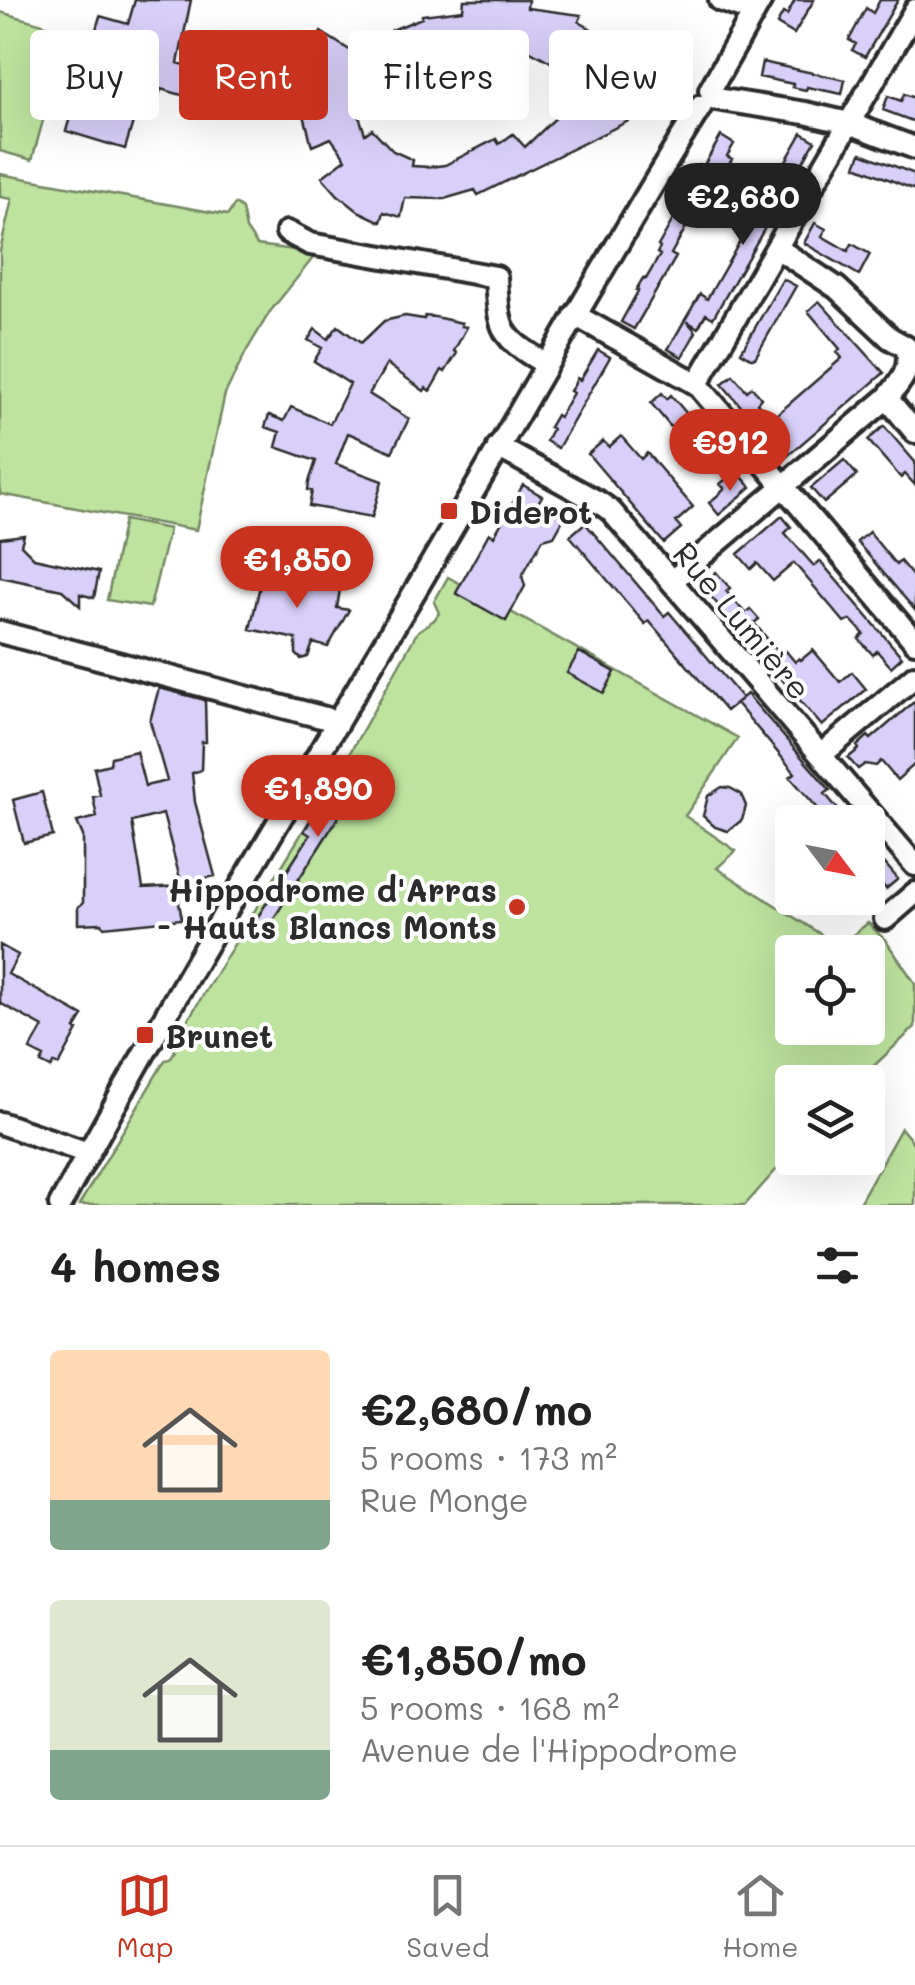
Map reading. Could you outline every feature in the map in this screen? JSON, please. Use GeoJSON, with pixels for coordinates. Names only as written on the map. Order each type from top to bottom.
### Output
{"type":"FeatureCollection","features":[{"type":"Feature","properties":{"kind":"street"},"geometry":{"type":"LineString","coordinates":[[60,1205],[546,364],[709,98],[758,6],[720,0]]}},
{"type":"Feature","properties":{"kind":"street"},"geometry":{"type":"LineString","coordinates":[[697,384],[915,10]]}},
{"type":"Feature","properties":{"kind":"street"},"geometry":{"type":"LineString","coordinates":[[709,98],[849,123],[915,148]]}},
{"type":"Feature","properties":{"kind":"street"},"geometry":{"type":"LineString","coordinates":[[287,232],[310,244],[496,277],[503,332],[516,346],[546,364]]}},
{"type":"Feature","properties":{"kind":"street"},"geometry":{"type":"LineString","coordinates":[[672,582],[887,398],[906,373],[910,340],[890,338],[837,288],[777,248]]}},
{"type":"Feature","properties":{"kind":"street"},"geometry":{"type":"LineString","coordinates":[[575,315],[697,384],[915,642]]}},
{"type":"Feature","properties":{"kind":"street"},"geometry":{"type":"LineString","coordinates":[[887,398],[915,432]]}},
{"type":"Feature","properties":{"kind":"street","name":"Rue Lumière"},"geometry":{"type":"LineString","coordinates":[[498,448],[604,505],[915,865]]}},
{"type":"Feature","properties":{"kind":"street"},"geometry":{"type":"LineString","coordinates":[[0,632],[337,724]]}},
{"type":"Feature","properties":{"kind":"street"},"geometry":{"type":"LineString","coordinates":[[821,755],[915,676]]}},
{"type":"Feature","properties":{"kind":"street"},"geometry":{"type":"LineString","coordinates":[[885,920],[915,893]]}},
{"type":"Feature","properties":{"kind":"street"},"geometry":{"type":"LineString","coordinates":[[0,1123],[88,1153]]}},
{"type":"Feature","properties":{"kind":"green space"},"geometry":{"type":"Polygon","coordinates":[[[0,12],[64,30],[30,30],[30,120],[43,120],[32,160],[0,151],[0,12]]]}},
{"type":"Feature","properties":{"kind":"green space"},"geometry":{"type":"Polygon","coordinates":[[[0,174],[228,215],[235,204],[242,209],[246,229],[257,245],[317,253],[269,313],[225,394],[196,530],[0,494],[0,251],[12,199],[0,197],[0,174]]]}},
{"type":"Feature","properties":{"kind":"green space"},"geometry":{"type":"Polygon","coordinates":[[[124,520],[169,529],[150,607],[107,600],[124,520]]]}},
{"type":"Feature","properties":{"kind":"green space","name":"Hippodrome d'Arras - Hauts Blancs Monts"},"geometry":{"type":"Polygon","coordinates":[[[448,577],[738,738],[685,816],[736,851],[717,868],[775,905],[775,915],[791,915],[822,935],[775,935],[775,1045],[885,1045],[885,940],[915,983],[915,1027],[875,1065],[775,1065],[775,1171],[745,1205],[79,1205],[165,1060],[175,1051],[172,1046],[338,774],[418,631],[439,613],[434,602],[448,577]]]}},
{"type":"Feature","properties":{"kind":"green space","name":"Hippodrome d'Arras - Hauts Blancs Monts"},"geometry":{"type":"Polygon","coordinates":[[[868,923],[880,935],[853,935],[868,923]]]}},
{"type":"Feature","properties":{"kind":"green space"},"geometry":{"type":"Polygon","coordinates":[[[901,1128],[915,1145],[915,1205],[858,1205],[875,1175],[885,1175],[885,1157],[901,1128]]]}},
{"type":"Feature","properties":{"kind":"building"},"geometry":{"type":"Polygon","coordinates":[[[135,0],[191,0],[185,30],[179,30],[179,94],[161,89],[159,96],[159,30],[96,30],[100,16],[128,24],[135,0]]]}},
{"type":"Feature","properties":{"kind":"building"},"geometry":{"type":"Polygon","coordinates":[[[464,0],[528,0],[527,8],[581,15],[579,22],[593,30],[549,30],[549,61],[529,50],[529,30],[392,30],[422,15],[463,10],[464,0]]]}},
{"type":"Feature","properties":{"kind":"building"},"geometry":{"type":"Polygon","coordinates":[[[795,0],[814,0],[794,34],[777,24],[795,0]]]}},
{"type":"Feature","properties":{"kind":"building"},"geometry":{"type":"Polygon","coordinates":[[[880,0],[898,0],[865,57],[852,50],[856,44],[849,40],[866,8],[873,13],[880,0]]]}},
{"type":"Feature","properties":{"kind":"building"},"geometry":{"type":"Polygon","coordinates":[[[328,36],[348,49],[348,120],[360,120],[365,134],[372,129],[393,151],[413,160],[412,166],[445,165],[496,139],[499,144],[513,134],[525,147],[553,120],[631,120],[478,195],[475,190],[444,199],[405,198],[401,217],[384,212],[381,222],[358,211],[322,177],[346,159],[331,138],[312,146],[305,120],[328,120],[328,36]]]}},
{"type":"Feature","properties":{"kind":"building"},"geometry":{"type":"Polygon","coordinates":[[[762,62],[845,80],[842,94],[807,87],[806,90],[759,77],[762,62]]]}},
{"type":"Feature","properties":{"kind":"building"},"geometry":{"type":"Polygon","coordinates":[[[904,94],[915,98],[915,122],[883,110],[888,96],[901,101],[904,94]]]}},
{"type":"Feature","properties":{"kind":"building"},"geometry":{"type":"Polygon","coordinates":[[[69,120],[134,120],[125,149],[66,131],[69,120]]]}},
{"type":"Feature","properties":{"kind":"building"},"geometry":{"type":"Polygon","coordinates":[[[802,133],[815,141],[713,318],[706,314],[698,328],[687,321],[696,332],[682,357],[668,349],[700,294],[707,299],[802,133]]]}},
{"type":"Feature","properties":{"kind":"building"},"geometry":{"type":"Polygon","coordinates":[[[721,136],[734,144],[727,156],[732,159],[714,190],[716,194],[708,202],[702,199],[671,254],[676,257],[634,329],[621,322],[636,290],[660,255],[658,246],[675,216],[672,214],[721,136]]]}},
{"type":"Feature","properties":{"kind":"building"},"geometry":{"type":"Polygon","coordinates":[[[861,153],[915,174],[915,190],[856,166],[861,153]]]}},
{"type":"Feature","properties":{"kind":"building"},"geometry":{"type":"Polygon","coordinates":[[[815,223],[826,229],[822,236],[848,251],[852,244],[870,254],[859,275],[804,243],[815,223]]]}},
{"type":"Feature","properties":{"kind":"building"},"geometry":{"type":"Polygon","coordinates":[[[783,279],[796,286],[755,358],[751,358],[741,352],[783,279]]]}},
{"type":"Feature","properties":{"kind":"building"},"geometry":{"type":"Polygon","coordinates":[[[819,301],[884,373],[785,458],[775,447],[781,441],[766,424],[842,358],[837,352],[840,349],[808,311],[819,301]]]}},
{"type":"Feature","properties":{"kind":"building"},"geometry":{"type":"Polygon","coordinates":[[[405,316],[462,323],[467,327],[454,351],[457,353],[430,391],[424,391],[387,364],[369,394],[409,419],[392,452],[348,433],[336,464],[382,481],[372,517],[309,506],[309,482],[316,461],[276,447],[280,432],[265,427],[269,415],[284,421],[291,407],[330,424],[350,384],[314,361],[322,348],[308,340],[315,329],[328,339],[338,326],[361,343],[384,321],[405,316]]]}},
{"type":"Feature","properties":{"kind":"building"},"geometry":{"type":"Polygon","coordinates":[[[598,350],[610,357],[558,448],[546,441],[552,429],[549,427],[556,415],[559,417],[577,378],[580,380],[598,350]]]}},
{"type":"Feature","properties":{"kind":"building"},"geometry":{"type":"Polygon","coordinates":[[[733,375],[747,391],[752,387],[761,398],[757,403],[761,407],[750,417],[722,384],[733,375]]]}},
{"type":"Feature","properties":{"kind":"building"},"geometry":{"type":"Polygon","coordinates":[[[662,393],[667,399],[671,395],[698,427],[703,423],[726,450],[715,460],[697,439],[691,444],[684,443],[651,403],[662,393]]]}},
{"type":"Feature","properties":{"kind":"building"},"geometry":{"type":"Polygon","coordinates":[[[884,426],[915,462],[915,485],[905,474],[901,478],[868,440],[884,426]]]}},
{"type":"Feature","properties":{"kind":"building"},"geometry":{"type":"Polygon","coordinates":[[[621,436],[641,459],[647,453],[693,507],[676,522],[681,528],[664,543],[588,454],[603,441],[609,447],[621,436]]]}},
{"type":"Feature","properties":{"kind":"building"},"geometry":{"type":"Polygon","coordinates":[[[844,460],[857,475],[824,503],[811,488],[844,460]]]}},
{"type":"Feature","properties":{"kind":"building"},"geometry":{"type":"Polygon","coordinates":[[[731,475],[736,480],[741,476],[751,487],[719,515],[709,503],[725,489],[720,484],[731,475]]]}},
{"type":"Feature","properties":{"kind":"building"},"geometry":{"type":"Polygon","coordinates":[[[523,485],[542,496],[538,503],[564,518],[554,536],[543,539],[528,565],[522,576],[525,586],[506,621],[456,593],[489,533],[494,536],[523,485]]]}},
{"type":"Feature","properties":{"kind":"building"},"geometry":{"type":"Polygon","coordinates":[[[782,516],[791,527],[785,533],[814,566],[820,561],[902,657],[891,667],[877,651],[873,655],[859,639],[864,634],[851,620],[845,623],[794,563],[773,581],[757,563],[751,569],[738,554],[782,516]]]}},
{"type":"Feature","properties":{"kind":"building"},"geometry":{"type":"Polygon","coordinates":[[[585,523],[664,616],[669,612],[742,698],[726,711],[649,621],[645,624],[570,536],[585,523]]]}},
{"type":"Feature","properties":{"kind":"building"},"geometry":{"type":"Polygon","coordinates":[[[869,532],[896,565],[900,561],[915,579],[915,610],[857,542],[869,532]]]}},
{"type":"Feature","properties":{"kind":"building"},"geometry":{"type":"Polygon","coordinates":[[[24,535],[21,545],[34,558],[99,572],[94,598],[80,594],[80,606],[62,590],[0,577],[0,538],[24,535]]]}},
{"type":"Feature","properties":{"kind":"building"},"geometry":{"type":"Polygon","coordinates":[[[265,564],[291,570],[288,582],[340,589],[337,608],[349,610],[328,647],[313,643],[308,657],[301,659],[296,654],[296,639],[250,629],[265,564]]]}},
{"type":"Feature","properties":{"kind":"building"},"geometry":{"type":"Polygon","coordinates":[[[716,572],[745,613],[750,609],[759,619],[754,623],[781,655],[786,651],[795,662],[813,650],[840,682],[852,672],[866,689],[822,726],[701,585],[716,572]]]}},
{"type":"Feature","properties":{"kind":"building"},"geometry":{"type":"Polygon","coordinates":[[[579,652],[615,672],[604,693],[567,673],[579,652]]]}},
{"type":"Feature","properties":{"kind":"building"},"geometry":{"type":"Polygon","coordinates":[[[159,688],[205,700],[206,742],[202,742],[201,770],[192,773],[195,802],[215,876],[197,880],[199,886],[183,890],[163,814],[132,822],[143,888],[180,886],[182,919],[104,927],[102,923],[78,924],[78,907],[83,903],[83,836],[77,822],[97,817],[93,797],[100,795],[94,768],[110,764],[111,757],[136,751],[145,786],[167,781],[150,721],[159,688]]]}},
{"type":"Feature","properties":{"kind":"building"},"geometry":{"type":"Polygon","coordinates":[[[747,694],[830,790],[825,794],[834,805],[815,805],[790,777],[795,773],[736,703],[747,694]]]}},
{"type":"Feature","properties":{"kind":"building"},"geometry":{"type":"Polygon","coordinates":[[[915,701],[915,764],[897,780],[881,761],[876,766],[865,764],[858,769],[848,758],[859,749],[857,746],[868,736],[871,739],[915,701]]]}},
{"type":"Feature","properties":{"kind":"building"},"geometry":{"type":"Polygon","coordinates":[[[347,770],[380,790],[364,816],[346,805],[262,937],[250,929],[310,835],[304,831],[347,770]]]}},
{"type":"Feature","properties":{"kind":"building"},"geometry":{"type":"Polygon","coordinates":[[[722,787],[741,794],[746,806],[742,820],[728,831],[715,827],[703,816],[708,796],[722,787]]]}},
{"type":"Feature","properties":{"kind":"building"},"geometry":{"type":"Polygon","coordinates":[[[42,792],[53,836],[24,843],[13,800],[42,792]]]}},
{"type":"Feature","properties":{"kind":"building"},"geometry":{"type":"Polygon","coordinates":[[[885,864],[898,879],[885,888],[885,864]]]}},
{"type":"Feature","properties":{"kind":"building"},"geometry":{"type":"Polygon","coordinates":[[[0,945],[18,955],[8,974],[83,1016],[59,1065],[54,1063],[51,1068],[41,1063],[44,1057],[30,1050],[43,1027],[0,1003],[0,945]]]}},
{"type":"Feature","properties":{"kind":"place","name":"Diderot"},"geometry":{"type":"Point","coordinates":[449,511]}},
{"type":"Feature","properties":{"kind":"place","name":"Hippodrome d'Arras - Hauts Blancs Monts"},"geometry":{"type":"Point","coordinates":[517,907]}},
{"type":"Feature","properties":{"kind":"place","name":"Brunet"},"geometry":{"type":"Point","coordinates":[145,1035]}}]}
